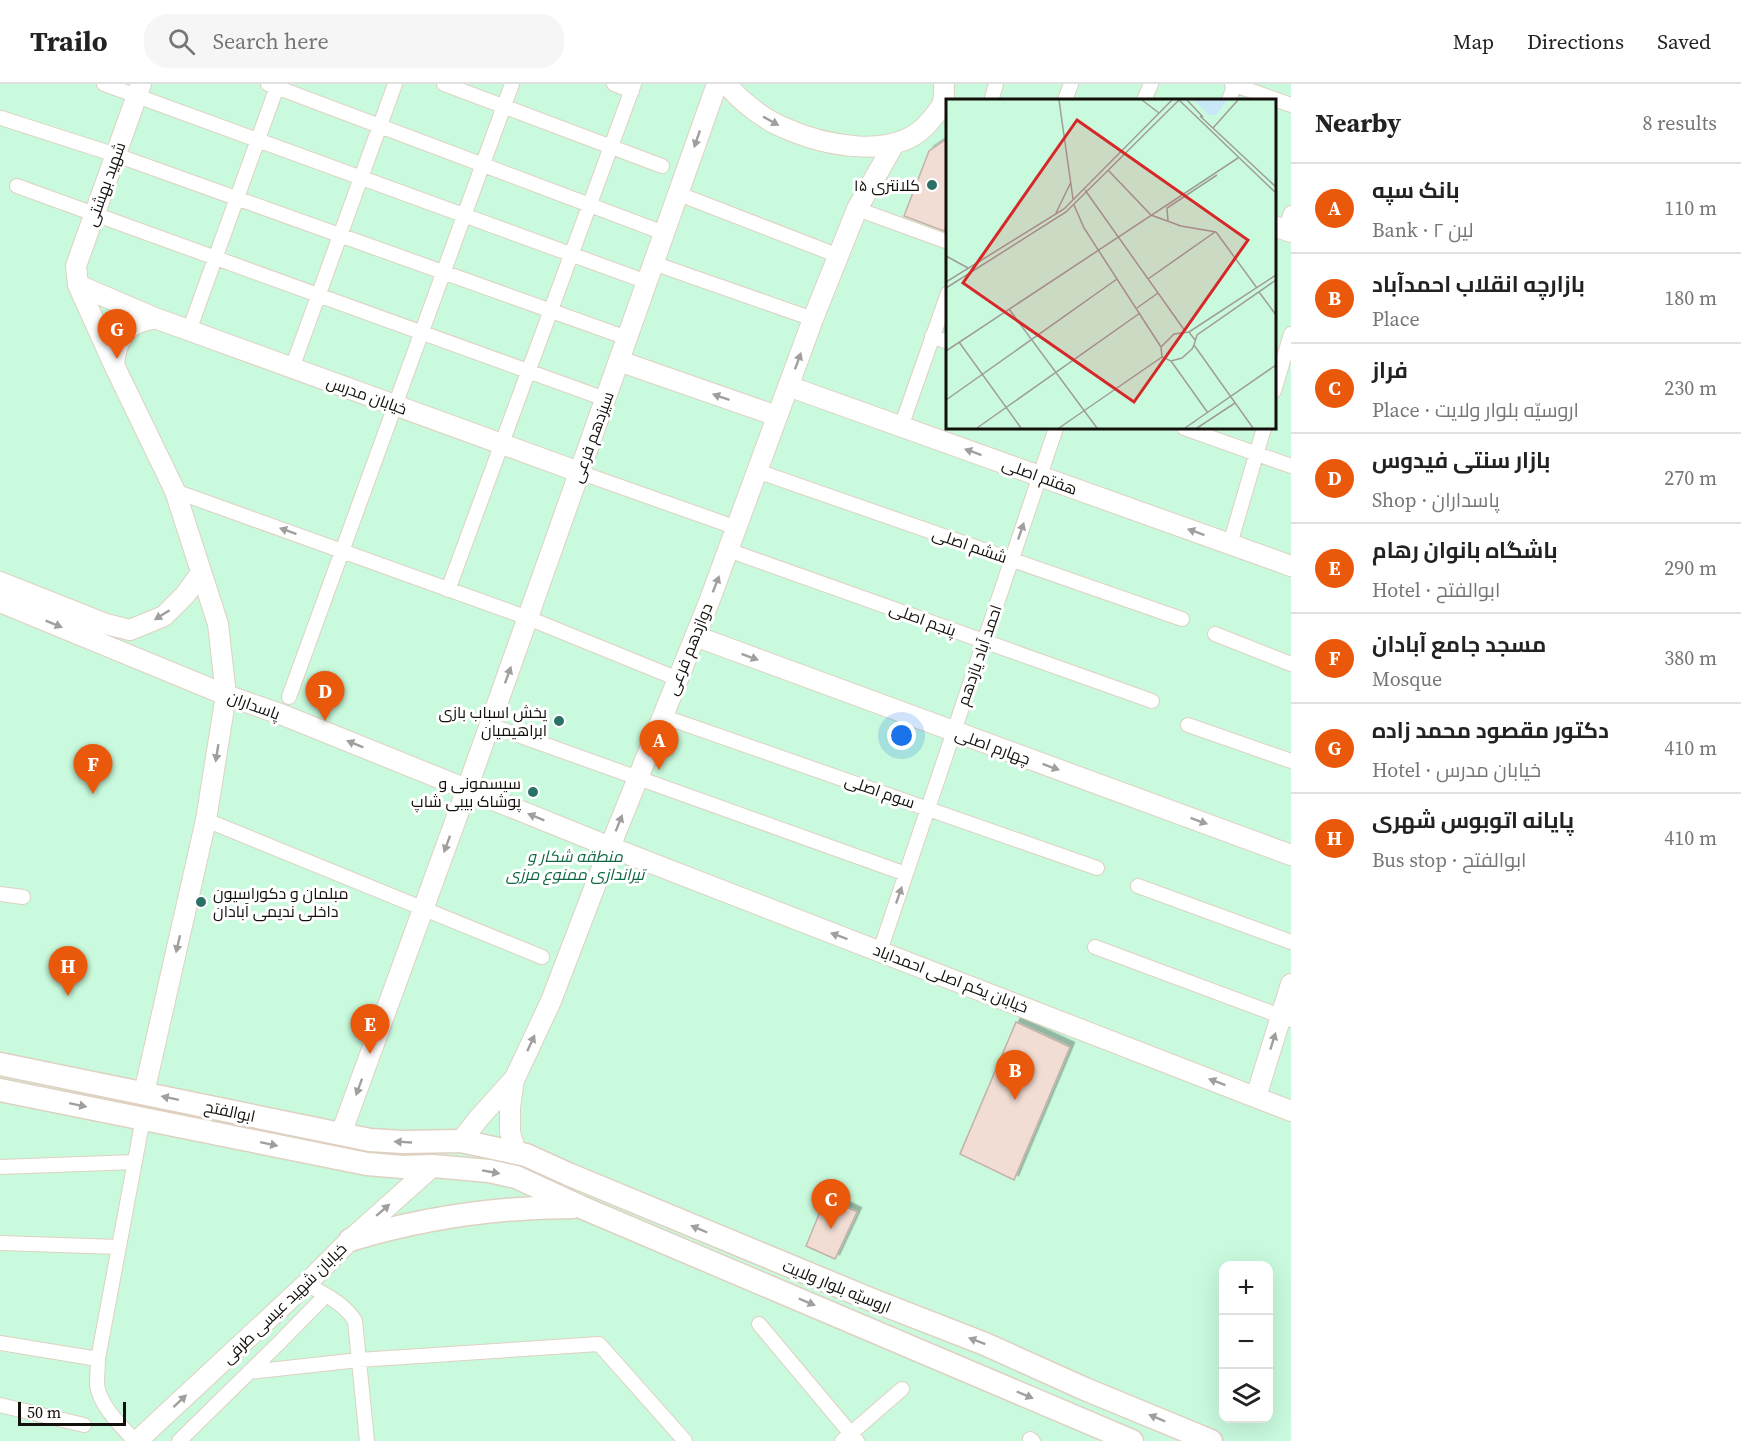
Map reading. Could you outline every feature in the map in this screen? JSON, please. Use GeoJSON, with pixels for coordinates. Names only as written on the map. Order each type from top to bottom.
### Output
{"type":"FeatureCollection","features":[{"type":"Feature","properties":{"kind":"main road","name":"ابوالفتح"},"geometry":{"type":"LineString","coordinates":[[0,1064],[370,1140],[461,1141]]}},
{"type":"Feature","properties":{"kind":"main road"},"geometry":{"type":"LineString","coordinates":[[41,1098],[46,1072]]}},
{"type":"Feature","properties":{"kind":"main road","name":"ابوالفتح"},"geometry":{"type":"LineString","coordinates":[[0,1090],[367,1164],[403,1167],[433,1166]]}},
{"type":"Feature","properties":{"kind":"main road"},"geometry":{"type":"LineString","coordinates":[[433,1166],[461,1141]]}},
{"type":"Feature","properties":{"kind":"main road","name":"اروسیّه بلوار ولایت"},"geometry":{"type":"LineString","coordinates":[[461,1141],[526,1155],[784,1264],[985,1344],[1210,1441]]}},
{"type":"Feature","properties":{"kind":"main road","name":"اروسیّه بلوار ولایت"},"geometry":{"type":"LineString","coordinates":[[433,1166],[489,1171],[516,1177],[581,1207],[1132,1441]]}},
{"type":"Feature","properties":{"kind":"main road"},"geometry":{"type":"LineString","coordinates":[[350,1240],[414,1222],[469,1213],[514,1208],[581,1207]]}},
{"type":"Feature","properties":{"kind":"main road"},"geometry":{"type":"LineString","coordinates":[[729,1269],[739,1259],[739,1245]]}},
{"type":"Feature","properties":{"kind":"main road"},"geometry":{"type":"LineString","coordinates":[[773,1288],[775,1274],[784,1264]]}},
{"type":"Feature","properties":{"kind":"street"},"geometry":{"type":"LineString","coordinates":[[104,84],[139,90],[258,140],[647,282]]}},
{"type":"Feature","properties":{"kind":"street"},"geometry":{"type":"LineString","coordinates":[[292,368],[395,84]]}},
{"type":"Feature","properties":{"kind":"street"},"geometry":{"type":"LineString","coordinates":[[444,84],[662,166]]}},
{"type":"Feature","properties":{"kind":"street"},"geometry":{"type":"LineString","coordinates":[[289,698],[512,84]]}},
{"type":"Feature","properties":{"kind":"street"},"geometry":{"type":"LineString","coordinates":[[448,590],[633,87],[614,84]]}},
{"type":"Feature","properties":{"kind":"street","name":"سیزدهم فرعی"},"geometry":{"type":"LineString","coordinates":[[341,1134],[490,725],[717,84]]}},
{"type":"Feature","properties":{"kind":"street"},"geometry":{"type":"LineString","coordinates":[[726,84],[739,99],[778,126],[818,141],[865,147],[894,144],[923,130],[945,106],[944,84]]}},
{"type":"Feature","properties":{"kind":"street"},"geometry":{"type":"LineString","coordinates":[[1065,99],[1071,84]]}},
{"type":"Feature","properties":{"kind":"street"},"geometry":{"type":"LineString","coordinates":[[1144,99],[1151,84]]}},
{"type":"Feature","properties":{"kind":"street"},"geometry":{"type":"LineString","coordinates":[[1229,99],[1234,84],[1275,99]]}},
{"type":"Feature","properties":{"kind":"street"},"geometry":{"type":"LineString","coordinates":[[189,331],[258,140],[275,85],[664,233]]}},
{"type":"Feature","properties":{"kind":"street","name":"شهید بهشتی"},"geometry":{"type":"LineString","coordinates":[[78,285],[76,266],[139,90]]}},
{"type":"Feature","properties":{"kind":"street"},"geometry":{"type":"LineString","coordinates":[[1276,99],[1291,105]]}},
{"type":"Feature","properties":{"kind":"street"},"geometry":{"type":"LineString","coordinates":[[1,118],[116,155],[627,338]]}},
{"type":"Feature","properties":{"kind":"street","name":"دوازدهم فرعی"},"geometry":{"type":"LineString","coordinates":[[461,1141],[514,1078],[551,1001],[737,528],[813,319],[857,209],[894,144]]}},
{"type":"Feature","properties":{"kind":"street"},"geometry":{"type":"LineString","coordinates":[[17,186],[605,399]]}},
{"type":"Feature","properties":{"kind":"street"},"geometry":{"type":"LineString","coordinates":[[679,194],[839,255]]}},
{"type":"Feature","properties":{"kind":"street"},"geometry":{"type":"LineString","coordinates":[[857,209],[946,240]]}},
{"type":"Feature","properties":{"kind":"street"},"geometry":{"type":"LineString","coordinates":[[653,263],[813,319]]}},
{"type":"Feature","properties":{"kind":"street"},"geometry":{"type":"LineString","coordinates":[[78,285],[175,491],[218,624],[226,695],[206,820],[144,1093]]}},
{"type":"Feature","properties":{"kind":"street","name":"خیابان مدرس"},"geometry":{"type":"LineString","coordinates":[[78,285],[189,331],[579,471]]}},
{"type":"Feature","properties":{"kind":"street"},"geometry":{"type":"LineString","coordinates":[[901,427],[946,298]]}},
{"type":"Feature","properties":{"kind":"street"},"geometry":{"type":"LineString","coordinates":[[114,365],[117,347],[126,332],[136,324],[155,318]]}},
{"type":"Feature","properties":{"kind":"street"},"geometry":{"type":"LineString","coordinates":[[1276,388],[1291,334]]}},
{"type":"Feature","properties":{"kind":"street"},"geometry":{"type":"LineString","coordinates":[[932,336],[946,341]]}},
{"type":"Feature","properties":{"kind":"street"},"geometry":{"type":"LineString","coordinates":[[619,362],[777,416]]}},
{"type":"Feature","properties":{"kind":"street","name":"هفتم اصلی"},"geometry":{"type":"LineString","coordinates":[[788,386],[1291,566]]}},
{"type":"Feature","properties":{"kind":"street","name":"احمد آباد یازدهم"},"geometry":{"type":"LineString","coordinates":[[880,951],[1056,429]]}},
{"type":"Feature","properties":{"kind":"street"},"geometry":{"type":"LineString","coordinates":[[1187,429],[1291,466]]}},
{"type":"Feature","properties":{"kind":"street"},"geometry":{"type":"LineString","coordinates":[[1230,544],[1264,429]]}},
{"type":"Feature","properties":{"kind":"street"},"geometry":{"type":"LineString","coordinates":[[579,471],[737,528]]}},
{"type":"Feature","properties":{"kind":"street","name":"ششم اصلی"},"geometry":{"type":"LineString","coordinates":[[757,471],[1182,619]]}},
{"type":"Feature","properties":{"kind":"street"},"geometry":{"type":"LineString","coordinates":[[175,491],[528,618],[678,679]]}},
{"type":"Feature","properties":{"kind":"street","name":"پنجم اصلی"},"geometry":{"type":"LineString","coordinates":[[728,550],[1152,701]]}},
{"type":"Feature","properties":{"kind":"street"},"geometry":{"type":"LineString","coordinates":[[0,582],[105,624],[130,630],[164,616],[185,595],[201,573]]}},
{"type":"Feature","properties":{"kind":"street","name":"پاسداران"},"geometry":{"type":"LineString","coordinates":[[0,602],[226,695],[283,715],[610,847]]}},
{"type":"Feature","properties":{"kind":"street"},"geometry":{"type":"LineString","coordinates":[[1215,634],[1291,664]]}},
{"type":"Feature","properties":{"kind":"street","name":"چهارم اصلی"},"geometry":{"type":"LineString","coordinates":[[695,636],[1291,855]]}},
{"type":"Feature","properties":{"kind":"street","name":"سوم اصلی"},"geometry":{"type":"LineString","coordinates":[[663,716],[1097,868]]}},
{"type":"Feature","properties":{"kind":"street"},"geometry":{"type":"LineString","coordinates":[[490,725],[906,874]]}},
{"type":"Feature","properties":{"kind":"street"},"geometry":{"type":"LineString","coordinates":[[1188,725],[1291,761]]}},
{"type":"Feature","properties":{"kind":"street"},"geometry":{"type":"LineString","coordinates":[[206,820],[542,957]]}},
{"type":"Feature","properties":{"kind":"street","name":"خیابان یکم اصلی احمداباد"},"geometry":{"type":"LineString","coordinates":[[610,847],[1291,1111]]}},
{"type":"Feature","properties":{"kind":"street"},"geometry":{"type":"LineString","coordinates":[[1138,886],[1291,942]]}},
{"type":"Feature","properties":{"kind":"street"},"geometry":{"type":"LineString","coordinates":[[0,894],[23,897]]}},
{"type":"Feature","properties":{"kind":"street"},"geometry":{"type":"LineString","coordinates":[[1095,947],[1286,1018]]}},
{"type":"Feature","properties":{"kind":"street"},"geometry":{"type":"LineString","coordinates":[[1256,1097],[1286,1018],[1291,984]]}},
{"type":"Feature","properties":{"kind":"street"},"geometry":{"type":"LineString","coordinates":[[514,1078],[510,1107],[510,1132],[516,1153]]}},
{"type":"Feature","properties":{"kind":"street"},"geometry":{"type":"LineString","coordinates":[[136,1441],[106,1407],[97,1386],[98,1359],[143,1118]]}},
{"type":"Feature","properties":{"kind":"street"},"geometry":{"type":"LineString","coordinates":[[0,1167],[135,1162]]}},
{"type":"Feature","properties":{"kind":"street","name":"خیابان شهید عیسی طرفی"},"geometry":{"type":"LineString","coordinates":[[136,1441],[306,1284],[350,1240],[433,1166]]}},
{"type":"Feature","properties":{"kind":"street"},"geometry":{"type":"LineString","coordinates":[[0,1243],[119,1246]]}},
{"type":"Feature","properties":{"kind":"street"},"geometry":{"type":"LineString","coordinates":[[306,1284],[349,1311],[356,1321],[367,1441]]}},
{"type":"Feature","properties":{"kind":"street"},"geometry":{"type":"LineString","coordinates":[[178,1441],[326,1295]]}},
{"type":"Feature","properties":{"kind":"street"},"geometry":{"type":"LineString","coordinates":[[759,1324],[850,1439],[902,1389]]}},
{"type":"Feature","properties":{"kind":"street"},"geometry":{"type":"LineString","coordinates":[[0,1343],[98,1359]]}},
{"type":"Feature","properties":{"kind":"street"},"geometry":{"type":"LineString","coordinates":[[249,1372],[359,1360],[599,1344],[685,1441]]}},
{"type":"Feature","properties":{"kind":"street"},"geometry":{"type":"LineString","coordinates":[[0,1405],[84,1425]]}},
{"type":"Feature","properties":{"kind":"green space","name":"منطقه شکار و تیراندازی ممنوع مرزی"},"geometry":{"type":"Polygon","coordinates":[[[0,84],[1291,84],[1291,1441],[0,1441],[0,84]]]}},
{"type":"Feature","properties":{"kind":"building","name":"کلانتری ۱۵"},"geometry":{"type":"Polygon","coordinates":[[[946,139],[946,226],[944,231],[904,216],[929,151],[946,139]]]}},
{"type":"Feature","properties":{"kind":"building"},"geometry":{"type":"Polygon","coordinates":[[[1016,1022],[1070,1047],[1014,1180],[960,1154],[1016,1022]]]}},
{"type":"Feature","properties":{"kind":"building"},"geometry":{"type":"Polygon","coordinates":[[[826,1197],[857,1212],[835,1259],[806,1246],[826,1197]]]}},
{"type":"Feature","properties":{"kind":"place","name":"کلانتری ۱۵"},"geometry":{"type":"Point","coordinates":[932,185]}},
{"type":"Feature","properties":{"kind":"place","name":"دكتور مقصود محمد زاده"},"geometry":{"type":"Point","coordinates":[117,359]}},
{"type":"Feature","properties":{"kind":"place","name":"بازار سنتی فیدوس"},"geometry":{"type":"Point","coordinates":[325,721]}},
{"type":"Feature","properties":{"kind":"place","name":"پخش اسباب بازی ابراهیمیان"},"geometry":{"type":"Point","coordinates":[559,721]}},
{"type":"Feature","properties":{"kind":"place","name":"بانک سپه"},"geometry":{"type":"Point","coordinates":[659,770]}},
{"type":"Feature","properties":{"kind":"place","name":"سیسمونی و پوشاک بیبی شاپ"},"geometry":{"type":"Point","coordinates":[533,792]}},
{"type":"Feature","properties":{"kind":"place","name":"مسجد جامع آبادان"},"geometry":{"type":"Point","coordinates":[93,794]}},
{"type":"Feature","properties":{"kind":"place","name":"مبلمان و دکوراسیون داخلی ندیمی آبادان"},"geometry":{"type":"Point","coordinates":[201,902]}},
{"type":"Feature","properties":{"kind":"place","name":"پایانه اتوبوس شهری"},"geometry":{"type":"Point","coordinates":[68,996]}},
{"type":"Feature","properties":{"kind":"place","name":"باشگاه بانوان رهام"},"geometry":{"type":"Point","coordinates":[370,1054]}},
{"type":"Feature","properties":{"kind":"place","name":"بازارچه انقلاب احمدآباد"},"geometry":{"type":"Point","coordinates":[1015,1100]}},
{"type":"Feature","properties":{"kind":"place","name":"فراز"},"geometry":{"type":"Point","coordinates":[831,1229]}}]}
